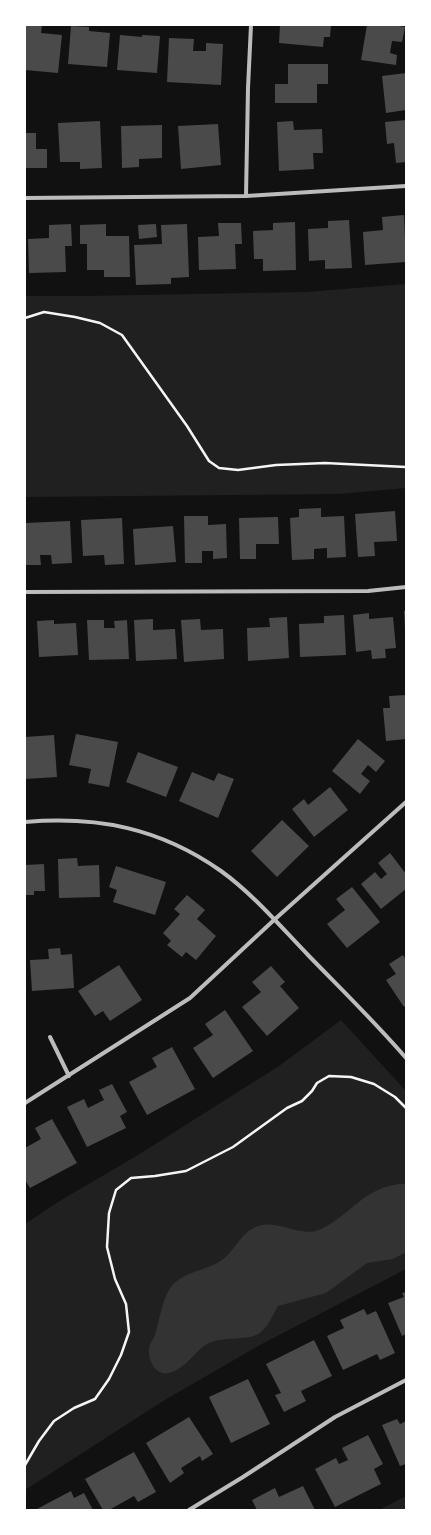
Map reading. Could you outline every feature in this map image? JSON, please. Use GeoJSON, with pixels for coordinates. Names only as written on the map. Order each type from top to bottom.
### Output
{"type":"FeatureCollection","features":[{"type":"Feature","properties":{"kind":"street"},"geometry":{"type":"LineString","coordinates":[[246,196],[250,25]]}},
{"type":"Feature","properties":{"kind":"street"},"geometry":{"type":"LineString","coordinates":[[25,198],[246,196],[406,186]]}},
{"type":"Feature","properties":{"kind":"street"},"geometry":{"type":"LineString","coordinates":[[25,592],[368,591],[406,586]]}},
{"type":"Feature","properties":{"kind":"street"},"geometry":{"type":"LineString","coordinates":[[25,1103],[190,998],[274,920],[406,802]]}},
{"type":"Feature","properties":{"kind":"street"},"geometry":{"type":"LineString","coordinates":[[25,822],[58,820],[87,821],[116,825],[142,831],[187,850],[221,871],[249,895],[274,920],[357,1005],[406,1058]]}},
{"type":"Feature","properties":{"kind":"street"},"geometry":{"type":"LineString","coordinates":[[50,1037],[69,1076]]}},
{"type":"Feature","properties":{"kind":"street"},"geometry":{"type":"LineString","coordinates":[[189,1510],[335,1417],[406,1380]]}},
{"type":"Feature","properties":{"kind":"path"},"geometry":{"type":"LineString","coordinates":[[25,318],[44,312],[75,317],[100,324],[122,335],[187,426],[209,461],[218,468],[238,470],[276,465],[325,463],[406,467]]}},
{"type":"Feature","properties":{"kind":"path"},"geometry":{"type":"LineString","coordinates":[[25,1465],[39,1441],[54,1421],[74,1408],[95,1399],[109,1379],[121,1355],[129,1332],[126,1304],[115,1279],[107,1247],[109,1213],[116,1190],[131,1178],[155,1176],[186,1170],[233,1147],[287,1108],[302,1101],[317,1084],[329,1076],[351,1077],[374,1084],[395,1097],[406,1108]]}},
{"type":"Feature","properties":{"kind":"shaded area"},"geometry":{"type":"Polygon","coordinates":[[[406,284],[406,488],[339,494],[25,497],[25,296],[306,292],[406,284]]]}},
{"type":"Feature","properties":{"kind":"shaded area"},"geometry":{"type":"Polygon","coordinates":[[[341,1020],[406,1091],[406,1269],[260,1345],[163,1401],[25,1490],[25,1224],[58,1202],[138,1155],[279,1066],[341,1020]]]}},
{"type":"Feature","properties":{"kind":"shaded area"},"geometry":{"type":"Polygon","coordinates":[[[399,1184],[406,1184],[405,1253],[392,1259],[367,1263],[326,1293],[278,1306],[267,1326],[257,1335],[211,1342],[200,1349],[185,1364],[172,1372],[162,1373],[154,1368],[150,1359],[149,1347],[155,1335],[168,1291],[181,1278],[213,1265],[225,1258],[244,1236],[255,1227],[269,1225],[307,1232],[321,1229],[341,1217],[357,1203],[375,1191],[399,1184]]]}},
{"type":"Feature","properties":{"kind":"shaded area"},"geometry":{"type":"Polygon","coordinates":[[[406,1496],[406,1510],[379,1510],[406,1496]]]}},
{"type":"Feature","properties":{"kind":"building"},"geometry":{"type":"Polygon","coordinates":[[[25,25],[42,25],[41,33],[62,35],[58,73],[25,70],[25,25]]]}},
{"type":"Feature","properties":{"kind":"building"},"geometry":{"type":"Polygon","coordinates":[[[280,25],[331,25],[330,37],[324,37],[323,47],[279,43],[280,25]]]}},
{"type":"Feature","properties":{"kind":"building"},"geometry":{"type":"Polygon","coordinates":[[[367,25],[393,25],[405,27],[402,42],[392,41],[390,53],[397,55],[396,65],[361,60],[367,25]]]}},
{"type":"Feature","properties":{"kind":"building"},"geometry":{"type":"Polygon","coordinates":[[[71,26],[89,27],[89,31],[110,33],[107,67],[68,64],[71,26]]]}},
{"type":"Feature","properties":{"kind":"building"},"geometry":{"type":"Polygon","coordinates":[[[120,35],[142,37],[142,35],[160,36],[157,73],[117,70],[120,35]]]}},
{"type":"Feature","properties":{"kind":"building"},"geometry":{"type":"Polygon","coordinates":[[[169,38],[194,39],[193,51],[206,51],[206,43],[223,44],[221,85],[167,82],[169,38]]]}},
{"type":"Feature","properties":{"kind":"building"},"geometry":{"type":"Polygon","coordinates":[[[288,64],[328,64],[328,84],[317,84],[317,103],[275,103],[275,84],[288,84],[288,64]]]}},
{"type":"Feature","properties":{"kind":"building"},"geometry":{"type":"Polygon","coordinates":[[[406,73],[406,110],[386,113],[382,76],[406,73]]]}},
{"type":"Feature","properties":{"kind":"building"},"geometry":{"type":"Polygon","coordinates":[[[406,120],[406,162],[396,163],[394,143],[387,144],[385,122],[406,120]]]}},
{"type":"Feature","properties":{"kind":"building"},"geometry":{"type":"Polygon","coordinates":[[[100,121],[102,168],[80,169],[80,162],[60,162],[58,123],[100,121]]]}},
{"type":"Feature","properties":{"kind":"building"},"geometry":{"type":"Polygon","coordinates":[[[293,121],[294,130],[322,129],[323,153],[313,153],[314,169],[279,171],[277,122],[293,121]]]}},
{"type":"Feature","properties":{"kind":"building"},"geometry":{"type":"Polygon","coordinates":[[[218,124],[221,165],[181,169],[178,126],[218,124]]]}},
{"type":"Feature","properties":{"kind":"building"},"geometry":{"type":"Polygon","coordinates":[[[162,125],[162,158],[139,159],[139,167],[122,168],[121,126],[162,125]]]}},
{"type":"Feature","properties":{"kind":"building"},"geometry":{"type":"Polygon","coordinates":[[[25,133],[36,133],[36,149],[47,149],[47,168],[25,168],[25,133]]]}},
{"type":"Feature","properties":{"kind":"building"},"geometry":{"type":"Polygon","coordinates":[[[404,215],[406,262],[365,265],[363,232],[383,230],[382,217],[404,215]]]}},
{"type":"Feature","properties":{"kind":"building"},"geometry":{"type":"Polygon","coordinates":[[[349,220],[352,268],[325,269],[325,260],[309,261],[308,229],[328,228],[328,221],[349,220]]]}},
{"type":"Feature","properties":{"kind":"building"},"geometry":{"type":"Polygon","coordinates":[[[295,222],[296,270],[263,271],[263,259],[254,259],[253,231],[273,230],[273,223],[295,222]]]}},
{"type":"Feature","properties":{"kind":"building"},"geometry":{"type":"Polygon","coordinates":[[[218,223],[241,223],[242,244],[235,244],[236,269],[199,270],[198,237],[219,236],[218,223]]]}},
{"type":"Feature","properties":{"kind":"building"},"geometry":{"type":"Polygon","coordinates":[[[71,224],[72,246],[65,246],[66,272],[29,273],[28,239],[49,238],[49,225],[71,224]]]}},
{"type":"Feature","properties":{"kind":"building"},"geometry":{"type":"Polygon","coordinates":[[[106,224],[106,236],[129,236],[130,277],[104,277],[104,270],[87,270],[87,244],[80,244],[80,225],[106,224]]]}},
{"type":"Feature","properties":{"kind":"building"},"geometry":{"type":"Polygon","coordinates":[[[156,224],[157,237],[139,239],[138,225],[156,224]]]}},
{"type":"Feature","properties":{"kind":"building"},"geometry":{"type":"Polygon","coordinates":[[[187,224],[189,277],[171,278],[171,284],[136,285],[134,245],[162,244],[161,225],[187,224]]]}},
{"type":"Feature","properties":{"kind":"building"},"geometry":{"type":"Polygon","coordinates":[[[321,508],[321,517],[344,516],[346,557],[327,558],[327,548],[314,549],[314,559],[292,560],[290,518],[299,517],[299,509],[321,508]]]}},
{"type":"Feature","properties":{"kind":"building"},"geometry":{"type":"Polygon","coordinates":[[[395,511],[397,541],[374,542],[375,556],[358,557],[355,514],[395,511]]]}},
{"type":"Feature","properties":{"kind":"building"},"geometry":{"type":"Polygon","coordinates":[[[184,516],[208,516],[208,525],[226,524],[227,558],[213,559],[213,551],[202,551],[202,563],[185,563],[184,516]]]}},
{"type":"Feature","properties":{"kind":"building"},"geometry":{"type":"Polygon","coordinates":[[[278,517],[279,544],[256,544],[256,559],[240,559],[239,518],[278,517]]]}},
{"type":"Feature","properties":{"kind":"building"},"geometry":{"type":"Polygon","coordinates":[[[122,518],[124,564],[105,565],[104,555],[83,556],[81,520],[122,518]]]}},
{"type":"Feature","properties":{"kind":"building"},"geometry":{"type":"Polygon","coordinates":[[[70,521],[72,563],[52,564],[51,555],[40,555],[41,565],[25,565],[25,523],[70,521]]]}},
{"type":"Feature","properties":{"kind":"building"},"geometry":{"type":"Polygon","coordinates":[[[173,526],[176,562],[135,565],[133,529],[173,526]]]}},
{"type":"Feature","properties":{"kind":"building"},"geometry":{"type":"Polygon","coordinates":[[[404,611],[406,611],[406,628],[405,628],[404,611]]]}},
{"type":"Feature","properties":{"kind":"building"},"geometry":{"type":"Polygon","coordinates":[[[369,613],[369,619],[393,617],[396,648],[385,649],[386,658],[372,659],[371,650],[356,652],[353,615],[369,613]]]}},
{"type":"Feature","properties":{"kind":"building"},"geometry":{"type":"Polygon","coordinates":[[[344,615],[346,655],[300,657],[299,624],[324,623],[324,616],[344,615]]]}},
{"type":"Feature","properties":{"kind":"building"},"geometry":{"type":"Polygon","coordinates":[[[287,617],[289,658],[248,661],[247,628],[270,627],[269,618],[287,617]]]}},
{"type":"Feature","properties":{"kind":"building"},"geometry":{"type":"Polygon","coordinates":[[[153,619],[153,630],[175,629],[177,659],[136,661],[134,620],[153,619]]]}},
{"type":"Feature","properties":{"kind":"building"},"geometry":{"type":"Polygon","coordinates":[[[200,619],[201,630],[223,629],[224,659],[184,662],[181,620],[200,619]]]}},
{"type":"Feature","properties":{"kind":"building"},"geometry":{"type":"Polygon","coordinates":[[[54,620],[54,624],[76,623],[78,655],[39,657],[37,621],[54,620]]]}},
{"type":"Feature","properties":{"kind":"building"},"geometry":{"type":"Polygon","coordinates":[[[87,620],[104,620],[104,628],[115,628],[114,621],[127,620],[129,659],[89,660],[87,620]]]}},
{"type":"Feature","properties":{"kind":"building"},"geometry":{"type":"Polygon","coordinates":[[[406,695],[406,739],[386,741],[383,708],[390,708],[389,696],[406,695]]]}},
{"type":"Feature","properties":{"kind":"building"},"geometry":{"type":"Polygon","coordinates":[[[76,734],[118,742],[109,787],[88,783],[91,769],[69,765],[76,734]]]}},
{"type":"Feature","properties":{"kind":"building"},"geometry":{"type":"Polygon","coordinates":[[[54,735],[57,777],[25,779],[25,737],[54,735]]]}},
{"type":"Feature","properties":{"kind":"building"},"geometry":{"type":"Polygon","coordinates":[[[358,739],[385,761],[376,772],[368,765],[361,774],[370,781],[360,794],[332,771],[358,739]]]}},
{"type":"Feature","properties":{"kind":"building"},"geometry":{"type":"Polygon","coordinates":[[[138,752],[178,767],[166,797],[126,782],[138,752]]]}},
{"type":"Feature","properties":{"kind":"building"},"geometry":{"type":"Polygon","coordinates":[[[192,772],[214,781],[218,773],[234,779],[218,818],[179,801],[192,772]]]}},
{"type":"Feature","properties":{"kind":"building"},"geometry":{"type":"Polygon","coordinates":[[[330,787],[348,810],[314,837],[292,809],[304,799],[308,805],[330,787]]]}},
{"type":"Feature","properties":{"kind":"building"},"geometry":{"type":"Polygon","coordinates":[[[282,820],[309,846],[277,877],[251,851],[282,820]]]}},
{"type":"Feature","properties":{"kind":"building"},"geometry":{"type":"Polygon","coordinates":[[[390,853],[406,874],[406,889],[381,909],[361,884],[375,872],[381,879],[387,874],[378,863],[390,853]]]}},
{"type":"Feature","properties":{"kind":"building"},"geometry":{"type":"Polygon","coordinates":[[[77,858],[78,866],[99,865],[100,897],[59,898],[58,859],[77,858]]]}},
{"type":"Feature","properties":{"kind":"building"},"geometry":{"type":"Polygon","coordinates":[[[44,864],[45,891],[34,891],[34,895],[25,895],[25,865],[44,864]]]}},
{"type":"Feature","properties":{"kind":"building"},"geometry":{"type":"Polygon","coordinates":[[[116,866],[166,882],[155,915],[113,902],[117,890],[109,887],[116,866]]]}},
{"type":"Feature","properties":{"kind":"building"},"geometry":{"type":"Polygon","coordinates":[[[352,887],[380,922],[347,948],[327,924],[345,910],[336,899],[352,887]]]}},
{"type":"Feature","properties":{"kind":"building"},"geometry":{"type":"Polygon","coordinates":[[[187,895],[205,910],[197,919],[216,936],[196,960],[186,952],[182,957],[167,945],[171,941],[163,933],[180,914],[174,909],[187,895]]]}},
{"type":"Feature","properties":{"kind":"building"},"geometry":{"type":"Polygon","coordinates":[[[60,948],[61,955],[72,954],[74,988],[32,991],[30,960],[49,959],[48,949],[60,948]]]}},
{"type":"Feature","properties":{"kind":"building"},"geometry":{"type":"Polygon","coordinates":[[[403,955],[406,960],[406,1005],[404,1007],[386,980],[396,974],[389,964],[403,955]]]}},
{"type":"Feature","properties":{"kind":"building"},"geometry":{"type":"Polygon","coordinates":[[[119,965],[142,1000],[110,1021],[103,1011],[95,1016],[78,991],[119,965]]]}},
{"type":"Feature","properties":{"kind":"building"},"geometry":{"type":"Polygon","coordinates":[[[271,966],[285,982],[280,986],[299,1008],[267,1036],[242,1007],[261,992],[252,982],[271,966]]]}},
{"type":"Feature","properties":{"kind":"building"},"geometry":{"type":"Polygon","coordinates":[[[225,1010],[253,1051],[213,1078],[193,1048],[213,1035],[205,1024],[225,1010]]]}},
{"type":"Feature","properties":{"kind":"building"},"geometry":{"type":"Polygon","coordinates":[[[172,1047],[195,1089],[147,1115],[129,1082],[157,1067],[152,1058],[172,1047]]]}},
{"type":"Feature","properties":{"kind":"building"},"geometry":{"type":"Polygon","coordinates":[[[112,1084],[127,1112],[120,1116],[126,1128],[87,1147],[67,1107],[84,1099],[88,1108],[104,1100],[99,1090],[112,1084]]]}},
{"type":"Feature","properties":{"kind":"building"},"geometry":{"type":"Polygon","coordinates":[[[52,1119],[77,1163],[30,1188],[25,1180],[25,1148],[41,1139],[35,1128],[52,1119]]]}},
{"type":"Feature","properties":{"kind":"building"},"geometry":{"type":"Polygon","coordinates":[[[406,1292],[406,1334],[402,1336],[388,1303],[404,1297],[402,1293],[406,1292]]]}},
{"type":"Feature","properties":{"kind":"building"},"geometry":{"type":"Polygon","coordinates":[[[364,1309],[367,1315],[376,1311],[395,1353],[380,1360],[377,1354],[343,1370],[327,1336],[344,1328],[340,1320],[364,1309]]]}},
{"type":"Feature","properties":{"kind":"building"},"geometry":{"type":"Polygon","coordinates":[[[314,1340],[332,1376],[301,1391],[306,1401],[284,1412],[275,1395],[281,1393],[266,1364],[314,1340]]]}},
{"type":"Feature","properties":{"kind":"building"},"geometry":{"type":"Polygon","coordinates":[[[248,1379],[270,1424],[231,1443],[209,1397],[248,1379]]]}},
{"type":"Feature","properties":{"kind":"building"},"geometry":{"type":"Polygon","coordinates":[[[189,1417],[213,1454],[202,1461],[200,1456],[181,1468],[184,1473],[170,1483],[146,1443],[189,1417]]]}},
{"type":"Feature","properties":{"kind":"building"},"geometry":{"type":"Polygon","coordinates":[[[397,1419],[400,1424],[406,1421],[406,1464],[400,1466],[382,1425],[397,1419]]]}},
{"type":"Feature","properties":{"kind":"building"},"geometry":{"type":"Polygon","coordinates":[[[368,1435],[383,1464],[374,1469],[381,1484],[335,1507],[315,1469],[336,1458],[339,1464],[348,1460],[342,1448],[368,1435]]]}},
{"type":"Feature","properties":{"kind":"building"},"geometry":{"type":"Polygon","coordinates":[[[134,1452],[156,1492],[138,1502],[134,1496],[109,1510],[103,1510],[85,1479],[134,1452]]]}},
{"type":"Feature","properties":{"kind":"building"},"geometry":{"type":"Polygon","coordinates":[[[303,1486],[315,1510],[257,1510],[252,1500],[275,1488],[279,1497],[303,1486]]]}},
{"type":"Feature","properties":{"kind":"building"},"geometry":{"type":"Polygon","coordinates":[[[71,1491],[74,1498],[84,1493],[93,1510],[35,1510],[71,1491]]]}}]}
